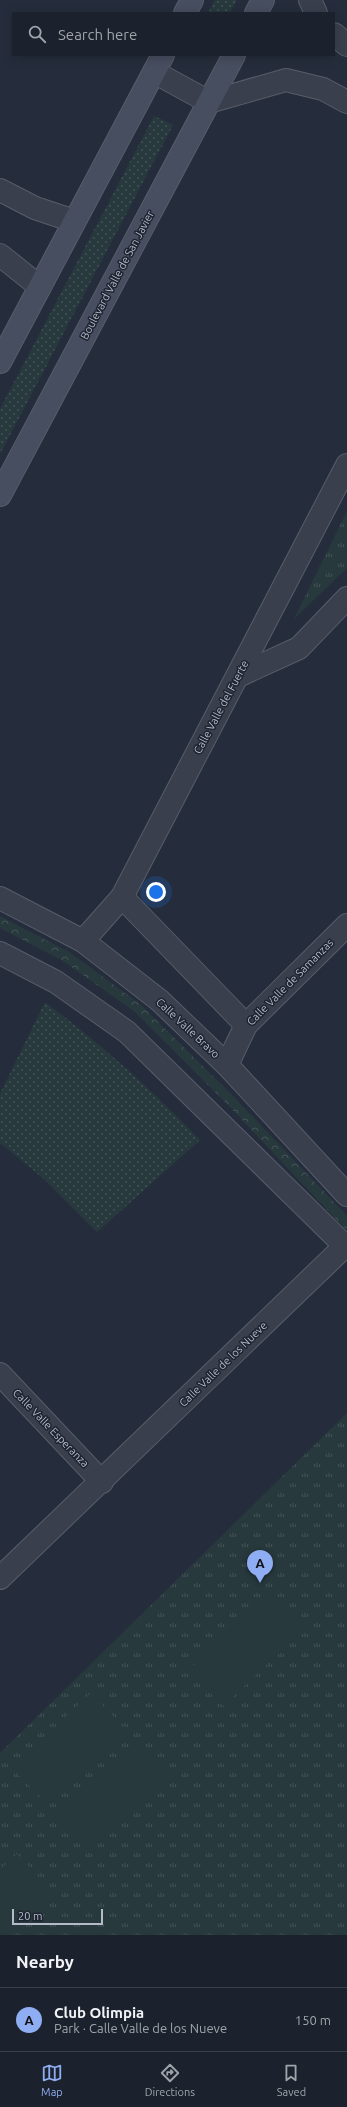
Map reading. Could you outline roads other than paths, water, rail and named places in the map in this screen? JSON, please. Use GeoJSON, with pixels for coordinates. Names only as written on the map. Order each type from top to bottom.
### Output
{"type":"FeatureCollection","features":[{"type":"Feature","properties":{"kind":"main road"},"geometry":{"type":"LineString","coordinates":[[186,12],[192,0]]}},
{"type":"Feature","properties":{"kind":"main road"},"geometry":{"type":"LineString","coordinates":[[257,12],[263,0]]}},
{"type":"Feature","properties":{"kind":"main road","name":"Boulevard Valle de San Javier"},"geometry":{"type":"LineString","coordinates":[[0,495],[233,56]]}},
{"type":"Feature","properties":{"kind":"main road"},"geometry":{"type":"LineString","coordinates":[[0,362],[158,64]]}},
{"type":"Feature","properties":{"kind":"street"},"geometry":{"type":"LineString","coordinates":[[335,35],[347,45]]}},
{"type":"Feature","properties":{"kind":"street"},"geometry":{"type":"LineString","coordinates":[[335,53],[347,60]]}},
{"type":"Feature","properties":{"kind":"street"},"geometry":{"type":"LineString","coordinates":[[158,64],[209,102],[286,80],[323,89],[347,102]]}},
{"type":"Feature","properties":{"kind":"street"},"geometry":{"type":"LineString","coordinates":[[286,80],[347,117]]}},
{"type":"Feature","properties":{"kind":"street"},"geometry":{"type":"LineString","coordinates":[[0,190],[35,208],[74,221]]}},
{"type":"Feature","properties":{"kind":"street"},"geometry":{"type":"LineString","coordinates":[[0,255],[40,287]]}},
{"type":"Feature","properties":{"kind":"street","name":"Calle Valle del Fuerte"},"geometry":{"type":"LineString","coordinates":[[83,941],[122,897],[347,464]]}},
{"type":"Feature","properties":{"kind":"street"},"geometry":{"type":"LineString","coordinates":[[238,676],[299,648],[347,598]]}},
{"type":"Feature","properties":{"kind":"street"},"geometry":{"type":"LineString","coordinates":[[122,897],[246,1025]]}},
{"type":"Feature","properties":{"kind":"street","name":"Calle Valle Bravo"},"geometry":{"type":"LineString","coordinates":[[0,898],[83,941],[159,1000],[227,1065],[347,1195]]}},
{"type":"Feature","properties":{"kind":"street","name":"Calle Valle de Samanzas"},"geometry":{"type":"LineString","coordinates":[[227,1065],[246,1025],[347,925]]}},
{"type":"Feature","properties":{"kind":"street"},"geometry":{"type":"LineString","coordinates":[[0,953],[56,982],[127,1032],[346,1247]]}},
{"type":"Feature","properties":{"kind":"street","name":"Calle Valle de los Nueve"},"geometry":{"type":"LineString","coordinates":[[0,1578],[346,1247]]}},
{"type":"Feature","properties":{"kind":"street","name":"Calle Valle Esperanza"},"geometry":{"type":"LineString","coordinates":[[0,1374],[102,1482]]}},
{"type":"Feature","properties":{"kind":"place","name":"Club Olimpia"},"geometry":{"type":"Point","coordinates":[260,1583]}}]}
